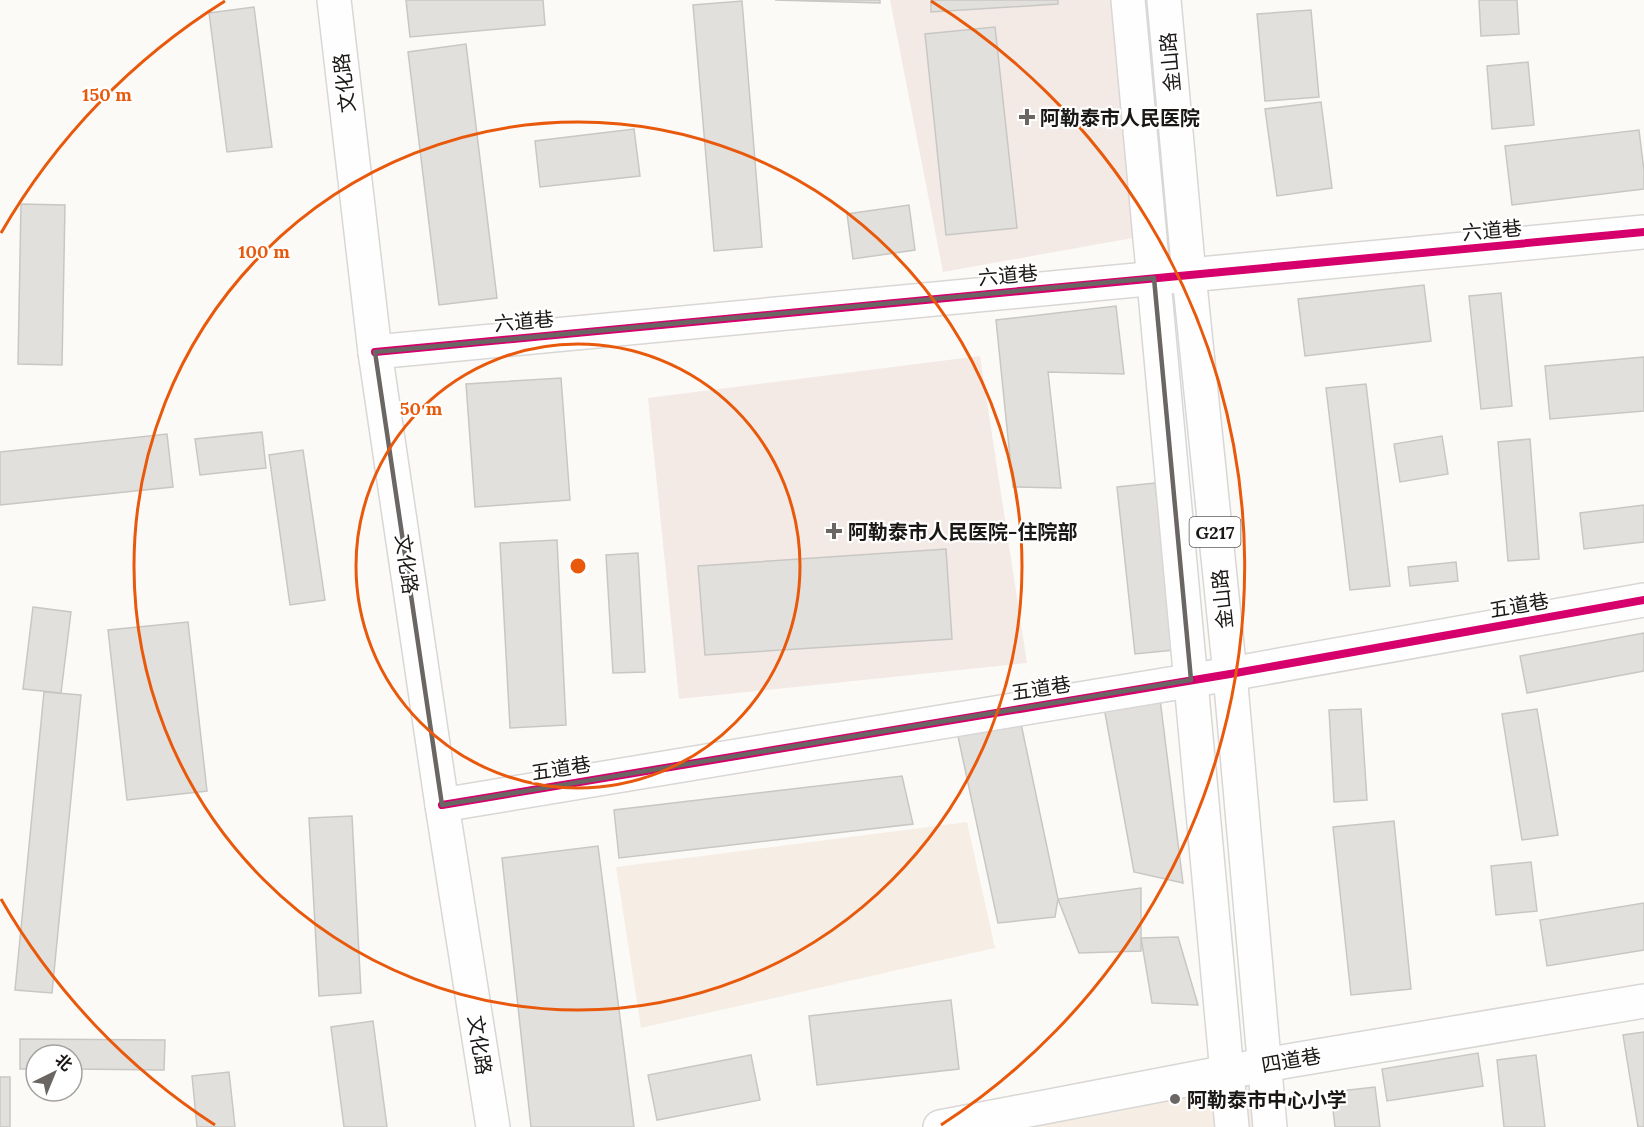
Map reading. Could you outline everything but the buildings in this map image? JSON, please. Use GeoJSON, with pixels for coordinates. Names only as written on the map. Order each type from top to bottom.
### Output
{"type":"FeatureCollection","features":[{"type":"Feature","properties":{"kind":"main road","name":"文化路"},"geometry":{"type":"LineString","coordinates":[[334,0],[375,352],[442,805],[493,1127]]}},
{"type":"Feature","properties":{"kind":"main road"},"geometry":{"type":"LineString","coordinates":[[1128,0],[1232,1127]]}},
{"type":"Feature","properties":{"kind":"main road","name":"金山路"},"geometry":{"type":"LineString","coordinates":[[1164,0],[1189,275],[1230,674],[1270,1127]]}},
{"type":"Feature","properties":{"kind":"main road","name":"六道巷"},"geometry":{"type":"LineString","coordinates":[[375,352],[1644,232]]}},
{"type":"Feature","properties":{"kind":"main road","name":"五道巷"},"geometry":{"type":"LineString","coordinates":[[442,805],[1230,674],[1644,600]]}},
{"type":"Feature","properties":{"kind":"main road","name":"四道巷"},"geometry":{"type":"LineString","coordinates":[[940,1127],[1264,1065],[1644,1001]]}},
{"type":"Feature","properties":{"kind":"highlighted area"},"geometry":{"type":"Polygon","coordinates":[[[1154,278],[1191,680],[442,805],[375,352],[1154,278]]]}},
{"type":"Feature","properties":{"kind":"shaded area","name":"阿勒泰市人民医院"},"geometry":{"type":"Polygon","coordinates":[[[890,0],[1126,0],[1155,234],[943,272],[890,0]]]}},
{"type":"Feature","properties":{"kind":"shaded area","name":"阿勒泰市人民医院-住院部"},"geometry":{"type":"Polygon","coordinates":[[[980,356],[1027,663],[679,699],[648,398],[980,356]]]}},
{"type":"Feature","properties":{"kind":"shaded area"},"geometry":{"type":"Polygon","coordinates":[[[967,822],[995,948],[641,1028],[616,867],[967,822]]]}},
{"type":"Feature","properties":{"kind":"shaded area","name":"阿勒泰市中心小学"},"geometry":{"type":"Polygon","coordinates":[[[1264,1065],[1270,1127],[940,1127],[1264,1065]]]}},
{"type":"Feature","properties":{"kind":"cycle path"},"geometry":{"type":"LineString","coordinates":[[375,352],[1644,232]]}},
{"type":"Feature","properties":{"kind":"cycle path"},"geometry":{"type":"LineString","coordinates":[[442,805],[1230,674],[1644,600]]}},
{"type":"Feature","properties":{"kind":"place","name":"阿勒泰市人民医院"},"geometry":{"type":"Point","coordinates":[1027,117]}},
{"type":"Feature","properties":{"kind":"place","name":"阿勒泰市人民医院-住院部"},"geometry":{"type":"Point","coordinates":[834,531]}},
{"type":"Feature","properties":{"kind":"place","name":"阿勒泰市中心小学"},"geometry":{"type":"Point","coordinates":[1175,1099]}}]}
